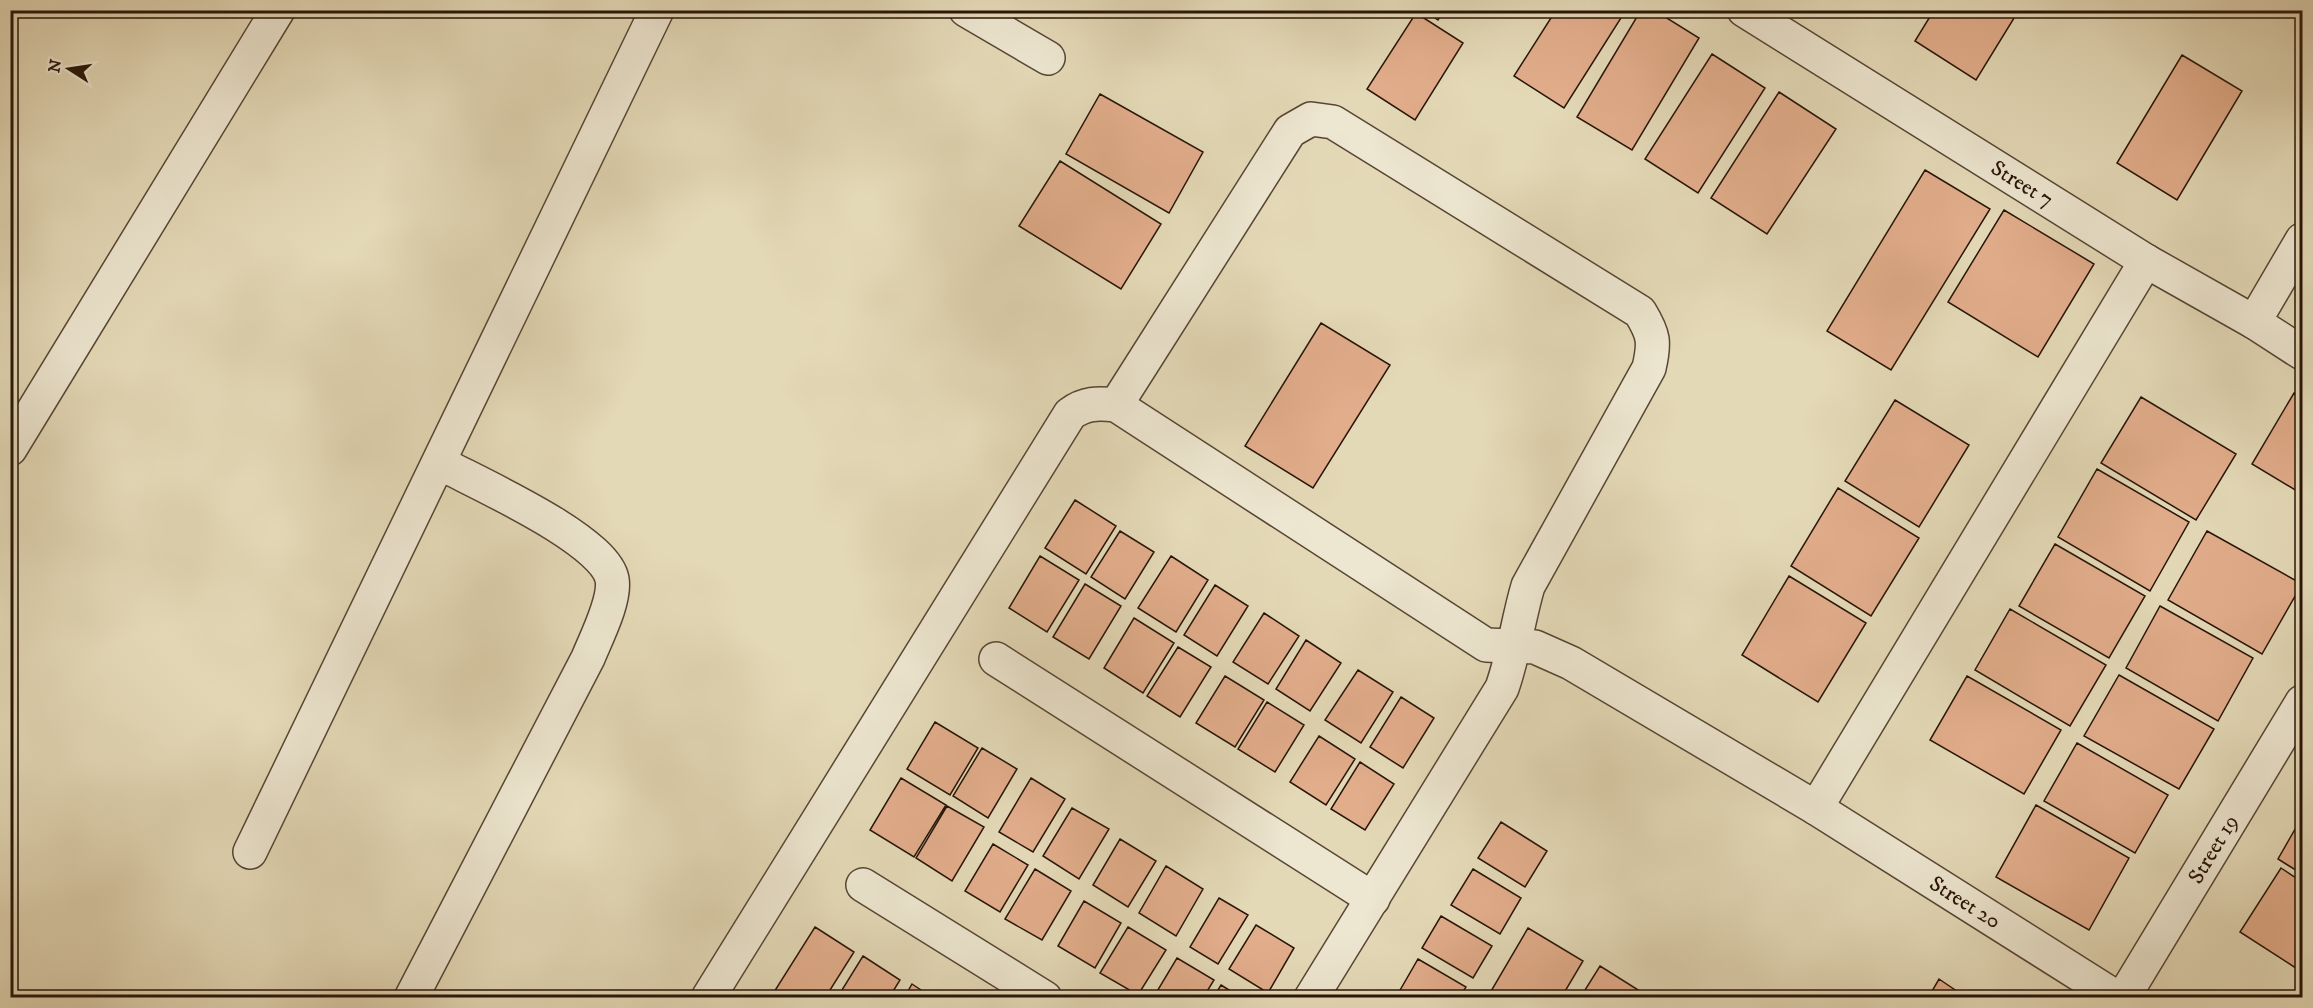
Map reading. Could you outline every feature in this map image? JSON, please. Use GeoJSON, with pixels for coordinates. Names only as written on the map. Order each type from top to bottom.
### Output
{"type":"FeatureCollection","features":[{"type":"Feature","properties":{"kind":"street"},"geometry":{"type":"LineString","coordinates":[[10,449],[278,10]]}},
{"type":"Feature","properties":{"kind":"street"},"geometry":{"type":"LineString","coordinates":[[250,852],[657,10]]}},
{"type":"Feature","properties":{"kind":"street"},"geometry":{"type":"LineString","coordinates":[[966,10],[1048,58]]}},
{"type":"Feature","properties":{"kind":"street","name":"Street 7"},"geometry":{"type":"LineString","coordinates":[[1744,10],[2146,261],[2254,322],[2302,353]]}},
{"type":"Feature","properties":{"kind":"street"},"geometry":{"type":"LineString","coordinates":[[708,998],[1070,414],[1088,404],[1116,405],[1290,131],[1311,119],[1333,122],[1640,312],[1653,332],[1649,368],[1528,586],[1521,612],[1517,645],[1502,688],[1311,998]]}},
{"type":"Feature","properties":{"kind":"street"},"geometry":{"type":"LineString","coordinates":[[2254,322],[2302,240]]}},
{"type":"Feature","properties":{"kind":"street"},"geometry":{"type":"LineString","coordinates":[[1816,808],[2146,261]]}},
{"type":"Feature","properties":{"kind":"street","name":"Street 20"},"geometry":{"type":"LineString","coordinates":[[1116,405],[1486,645],[1535,647],[1556,654],[1816,808],[2116,998]]}},
{"type":"Feature","properties":{"kind":"street"},"geometry":{"type":"LineString","coordinates":[[411,998],[588,658],[609,606],[612,579],[600,557],[578,537],[440,463]]}},
{"type":"Feature","properties":{"kind":"street"},"geometry":{"type":"LineString","coordinates":[[996,659],[1373,899]]}},
{"type":"Feature","properties":{"kind":"street","name":"Street 19"},"geometry":{"type":"LineString","coordinates":[[2123,998],[2302,702]]}},
{"type":"Feature","properties":{"kind":"street"},"geometry":{"type":"LineString","coordinates":[[863,885],[1045,998]]}},
{"type":"Feature","properties":{"kind":"building"},"geometry":{"type":"Polygon","coordinates":[[[1423,10],[1444,10],[1438,20],[1423,10]]]}},
{"type":"Feature","properties":{"kind":"building"},"geometry":{"type":"Polygon","coordinates":[[[1556,10],[1626,10],[1564,108],[1514,76],[1556,10]]]}},
{"type":"Feature","properties":{"kind":"building"},"geometry":{"type":"Polygon","coordinates":[[[1641,10],[1654,10],[1699,38],[1632,150],[1577,117],[1641,10]]]}},
{"type":"Feature","properties":{"kind":"building"},"geometry":{"type":"Polygon","coordinates":[[[1934,10],[2019,10],[1976,80],[1915,41],[1934,10]]]}},
{"type":"Feature","properties":{"kind":"building"},"geometry":{"type":"Polygon","coordinates":[[[1416,13],[1463,43],[1415,120],[1367,89],[1416,13]]]}},
{"type":"Feature","properties":{"kind":"building"},"geometry":{"type":"Polygon","coordinates":[[[1712,54],[1765,88],[1698,193],[1645,159],[1712,54]]]}},
{"type":"Feature","properties":{"kind":"building"},"geometry":{"type":"Polygon","coordinates":[[[2182,55],[2242,91],[2177,200],[2117,163],[2182,55]]]}},
{"type":"Feature","properties":{"kind":"building"},"geometry":{"type":"Polygon","coordinates":[[[1779,92],[1836,129],[1767,234],[1711,198],[1779,92]]]}},
{"type":"Feature","properties":{"kind":"building"},"geometry":{"type":"Polygon","coordinates":[[[1100,94],[1203,152],[1169,213],[1066,154],[1100,94]]]}},
{"type":"Feature","properties":{"kind":"building"},"geometry":{"type":"Polygon","coordinates":[[[1060,161],[1161,224],[1121,289],[1019,226],[1060,161]]]}},
{"type":"Feature","properties":{"kind":"building"},"geometry":{"type":"Polygon","coordinates":[[[1925,170],[1990,209],[1891,370],[1827,331],[1925,170]]]}},
{"type":"Feature","properties":{"kind":"building"},"geometry":{"type":"Polygon","coordinates":[[[2004,210],[2094,264],[2038,357],[1948,302],[2004,210]]]}},
{"type":"Feature","properties":{"kind":"building"},"geometry":{"type":"Polygon","coordinates":[[[1321,323],[1390,365],[1313,488],[1245,446],[1321,323]]]}},
{"type":"Feature","properties":{"kind":"building"},"geometry":{"type":"Polygon","coordinates":[[[2294,393],[2302,398],[2302,494],[2252,464],[2294,393]]]}},
{"type":"Feature","properties":{"kind":"building"},"geometry":{"type":"Polygon","coordinates":[[[2141,397],[2236,454],[2196,520],[2101,463],[2141,397]]]}},
{"type":"Feature","properties":{"kind":"building"},"geometry":{"type":"Polygon","coordinates":[[[1895,400],[1969,445],[1919,527],[1845,481],[1895,400]]]}},
{"type":"Feature","properties":{"kind":"building"},"geometry":{"type":"Polygon","coordinates":[[[2097,469],[2189,522],[2150,591],[2058,537],[2097,469]]]}},
{"type":"Feature","properties":{"kind":"building"},"geometry":{"type":"Polygon","coordinates":[[[1838,488],[1919,538],[1871,616],[1791,566],[1838,488]]]}},
{"type":"Feature","properties":{"kind":"building"},"geometry":{"type":"Polygon","coordinates":[[[1075,500],[1116,526],[1086,574],[1045,548],[1075,500]]]}},
{"type":"Feature","properties":{"kind":"building"},"geometry":{"type":"Polygon","coordinates":[[[1120,531],[1154,552],[1125,599],[1091,577],[1120,531]]]}},
{"type":"Feature","properties":{"kind":"building"},"geometry":{"type":"Polygon","coordinates":[[[2207,531],[2302,584],[2262,654],[2168,600],[2207,531]]]}},
{"type":"Feature","properties":{"kind":"building"},"geometry":{"type":"Polygon","coordinates":[[[2055,544],[2145,596],[2109,658],[2019,606],[2055,544]]]}},
{"type":"Feature","properties":{"kind":"building"},"geometry":{"type":"Polygon","coordinates":[[[1040,556],[1079,580],[1047,632],[1009,608],[1040,556]]]}},
{"type":"Feature","properties":{"kind":"building"},"geometry":{"type":"Polygon","coordinates":[[[1171,556],[1208,580],[1176,632],[1138,608],[1171,556]]]}},
{"type":"Feature","properties":{"kind":"building"},"geometry":{"type":"Polygon","coordinates":[[[1789,576],[1866,623],[1818,702],[1742,655],[1789,576]]]}},
{"type":"Feature","properties":{"kind":"building"},"geometry":{"type":"Polygon","coordinates":[[[1085,584],[1121,606],[1089,659],[1053,637],[1085,584]]]}},
{"type":"Feature","properties":{"kind":"building"},"geometry":{"type":"Polygon","coordinates":[[[1215,585],[1248,606],[1217,656],[1184,635],[1215,585]]]}},
{"type":"Feature","properties":{"kind":"building"},"geometry":{"type":"Polygon","coordinates":[[[2160,606],[2253,658],[2218,721],[2126,668],[2160,606]]]}},
{"type":"Feature","properties":{"kind":"building"},"geometry":{"type":"Polygon","coordinates":[[[2010,609],[2106,665],[2070,726],[1975,670],[2010,609]]]}},
{"type":"Feature","properties":{"kind":"building"},"geometry":{"type":"Polygon","coordinates":[[[1264,613],[1299,636],[1268,684],[1233,662],[1264,613]]]}},
{"type":"Feature","properties":{"kind":"building"},"geometry":{"type":"Polygon","coordinates":[[[1134,618],[1174,643],[1143,693],[1104,668],[1134,618]]]}},
{"type":"Feature","properties":{"kind":"building"},"geometry":{"type":"Polygon","coordinates":[[[1306,640],[1341,663],[1310,711],[1276,689],[1306,640]]]}},
{"type":"Feature","properties":{"kind":"building"},"geometry":{"type":"Polygon","coordinates":[[[1178,647],[1211,667],[1180,717],[1147,696],[1178,647]]]}},
{"type":"Feature","properties":{"kind":"building"},"geometry":{"type":"Polygon","coordinates":[[[1358,670],[1393,692],[1361,743],[1325,720],[1358,670]]]}},
{"type":"Feature","properties":{"kind":"building"},"geometry":{"type":"Polygon","coordinates":[[[2119,675],[2214,729],[2179,789],[2084,736],[2119,675]]]}},
{"type":"Feature","properties":{"kind":"building"},"geometry":{"type":"Polygon","coordinates":[[[1225,676],[1264,700],[1235,747],[1196,723],[1225,676]]]}},
{"type":"Feature","properties":{"kind":"building"},"geometry":{"type":"Polygon","coordinates":[[[1967,676],[2061,730],[2024,794],[1930,740],[1967,676]]]}},
{"type":"Feature","properties":{"kind":"building"},"geometry":{"type":"Polygon","coordinates":[[[1401,697],[1434,718],[1403,768],[1370,747],[1401,697]]]}},
{"type":"Feature","properties":{"kind":"building"},"geometry":{"type":"Polygon","coordinates":[[[1267,702],[1304,725],[1275,772],[1238,749],[1267,702]]]}},
{"type":"Feature","properties":{"kind":"building"},"geometry":{"type":"Polygon","coordinates":[[[935,722],[978,748],[950,795],[907,769],[935,722]]]}},
{"type":"Feature","properties":{"kind":"building"},"geometry":{"type":"Polygon","coordinates":[[[1319,736],[1355,759],[1326,805],[1290,782],[1319,736]]]}},
{"type":"Feature","properties":{"kind":"building"},"geometry":{"type":"Polygon","coordinates":[[[2077,743],[2168,795],[2135,853],[2044,801],[2077,743]]]}},
{"type":"Feature","properties":{"kind":"building"},"geometry":{"type":"Polygon","coordinates":[[[982,748],[1017,769],[988,818],[953,796],[982,748]]]}},
{"type":"Feature","properties":{"kind":"building"},"geometry":{"type":"Polygon","coordinates":[[[1360,762],[1394,784],[1365,830],[1331,809],[1360,762]]]}},
{"type":"Feature","properties":{"kind":"building"},"geometry":{"type":"Polygon","coordinates":[[[901,778],[946,805],[914,857],[870,830],[901,778]]]}},
{"type":"Feature","properties":{"kind":"building"},"geometry":{"type":"Polygon","coordinates":[[[1031,778],[1065,799],[1033,852],[999,832],[1031,778]]]}},
{"type":"Feature","properties":{"kind":"building"},"geometry":{"type":"Polygon","coordinates":[[[2036,805],[2129,858],[2089,930],[1996,877],[2036,805]]]}},
{"type":"Feature","properties":{"kind":"building"},"geometry":{"type":"Polygon","coordinates":[[[947,806],[984,827],[952,881],[916,858],[947,806]]]}},
{"type":"Feature","properties":{"kind":"building"},"geometry":{"type":"Polygon","coordinates":[[[1072,808],[1109,829],[1079,879],[1043,856],[1072,808]]]}},
{"type":"Feature","properties":{"kind":"building"},"geometry":{"type":"Polygon","coordinates":[[[2302,817],[2302,874],[2278,859],[2302,817]]]}},
{"type":"Feature","properties":{"kind":"building"},"geometry":{"type":"Polygon","coordinates":[[[1501,822],[1547,851],[1525,887],[1478,858],[1501,822]]]}},
{"type":"Feature","properties":{"kind":"building"},"geometry":{"type":"Polygon","coordinates":[[[1120,839],[1156,861],[1128,907],[1093,885],[1120,839]]]}},
{"type":"Feature","properties":{"kind":"building"},"geometry":{"type":"Polygon","coordinates":[[[993,844],[1028,865],[1000,912],[965,891],[993,844]]]}},
{"type":"Feature","properties":{"kind":"building"},"geometry":{"type":"Polygon","coordinates":[[[1166,866],[1203,889],[1176,936],[1139,913],[1166,866]]]}},
{"type":"Feature","properties":{"kind":"building"},"geometry":{"type":"Polygon","coordinates":[[[2281,868],[2302,882],[2302,972],[2240,932],[2281,868]]]}},
{"type":"Feature","properties":{"kind":"building"},"geometry":{"type":"Polygon","coordinates":[[[1035,869],[1071,891],[1042,940],[1005,919],[1035,869]]]}},
{"type":"Feature","properties":{"kind":"building"},"geometry":{"type":"Polygon","coordinates":[[[1473,869],[1521,898],[1500,934],[1451,905],[1473,869]]]}},
{"type":"Feature","properties":{"kind":"building"},"geometry":{"type":"Polygon","coordinates":[[[1219,898],[1248,915],[1218,964],[1190,947],[1219,898]]]}},
{"type":"Feature","properties":{"kind":"building"},"geometry":{"type":"Polygon","coordinates":[[[1084,901],[1121,923],[1095,968],[1058,946],[1084,901]]]}},
{"type":"Feature","properties":{"kind":"building"},"geometry":{"type":"Polygon","coordinates":[[[1441,916],[1492,946],[1473,978],[1422,948],[1441,916]]]}},
{"type":"Feature","properties":{"kind":"building"},"geometry":{"type":"Polygon","coordinates":[[[1256,925],[1294,948],[1268,993],[1229,969],[1256,925]]]}},
{"type":"Feature","properties":{"kind":"building"},"geometry":{"type":"Polygon","coordinates":[[[815,927],[854,952],[825,998],[783,998],[774,992],[815,927]]]}},
{"type":"Feature","properties":{"kind":"building"},"geometry":{"type":"Polygon","coordinates":[[[1128,927],[1166,950],[1138,995],[1100,973],[1128,927]]]}},
{"type":"Feature","properties":{"kind":"building"},"geometry":{"type":"Polygon","coordinates":[[[1528,928],[1583,961],[1561,998],[1487,998],[1528,928]]]}},
{"type":"Feature","properties":{"kind":"building"},"geometry":{"type":"Polygon","coordinates":[[[863,956],[900,980],[889,998],[837,998],[863,956]]]}},
{"type":"Feature","properties":{"kind":"building"},"geometry":{"type":"Polygon","coordinates":[[[1177,958],[1214,980],[1203,998],[1153,998],[1177,958]]]}},
{"type":"Feature","properties":{"kind":"building"},"geometry":{"type":"Polygon","coordinates":[[[1418,959],[1466,987],[1459,998],[1409,998],[1399,992],[1418,959]]]}},
{"type":"Feature","properties":{"kind":"building"},"geometry":{"type":"Polygon","coordinates":[[[1600,966],[1651,998],[1580,998],[1600,966]]]}},
{"type":"Feature","properties":{"kind":"building"},"geometry":{"type":"Polygon","coordinates":[[[1939,979],[1967,998],[1928,998],[1939,979]]]}},
{"type":"Feature","properties":{"kind":"building"},"geometry":{"type":"Polygon","coordinates":[[[912,984],[933,998],[904,998],[912,984]]]}},
{"type":"Feature","properties":{"kind":"building"},"geometry":{"type":"Polygon","coordinates":[[[1221,985],[1242,998],[1213,998],[1221,985]]]}}]}
